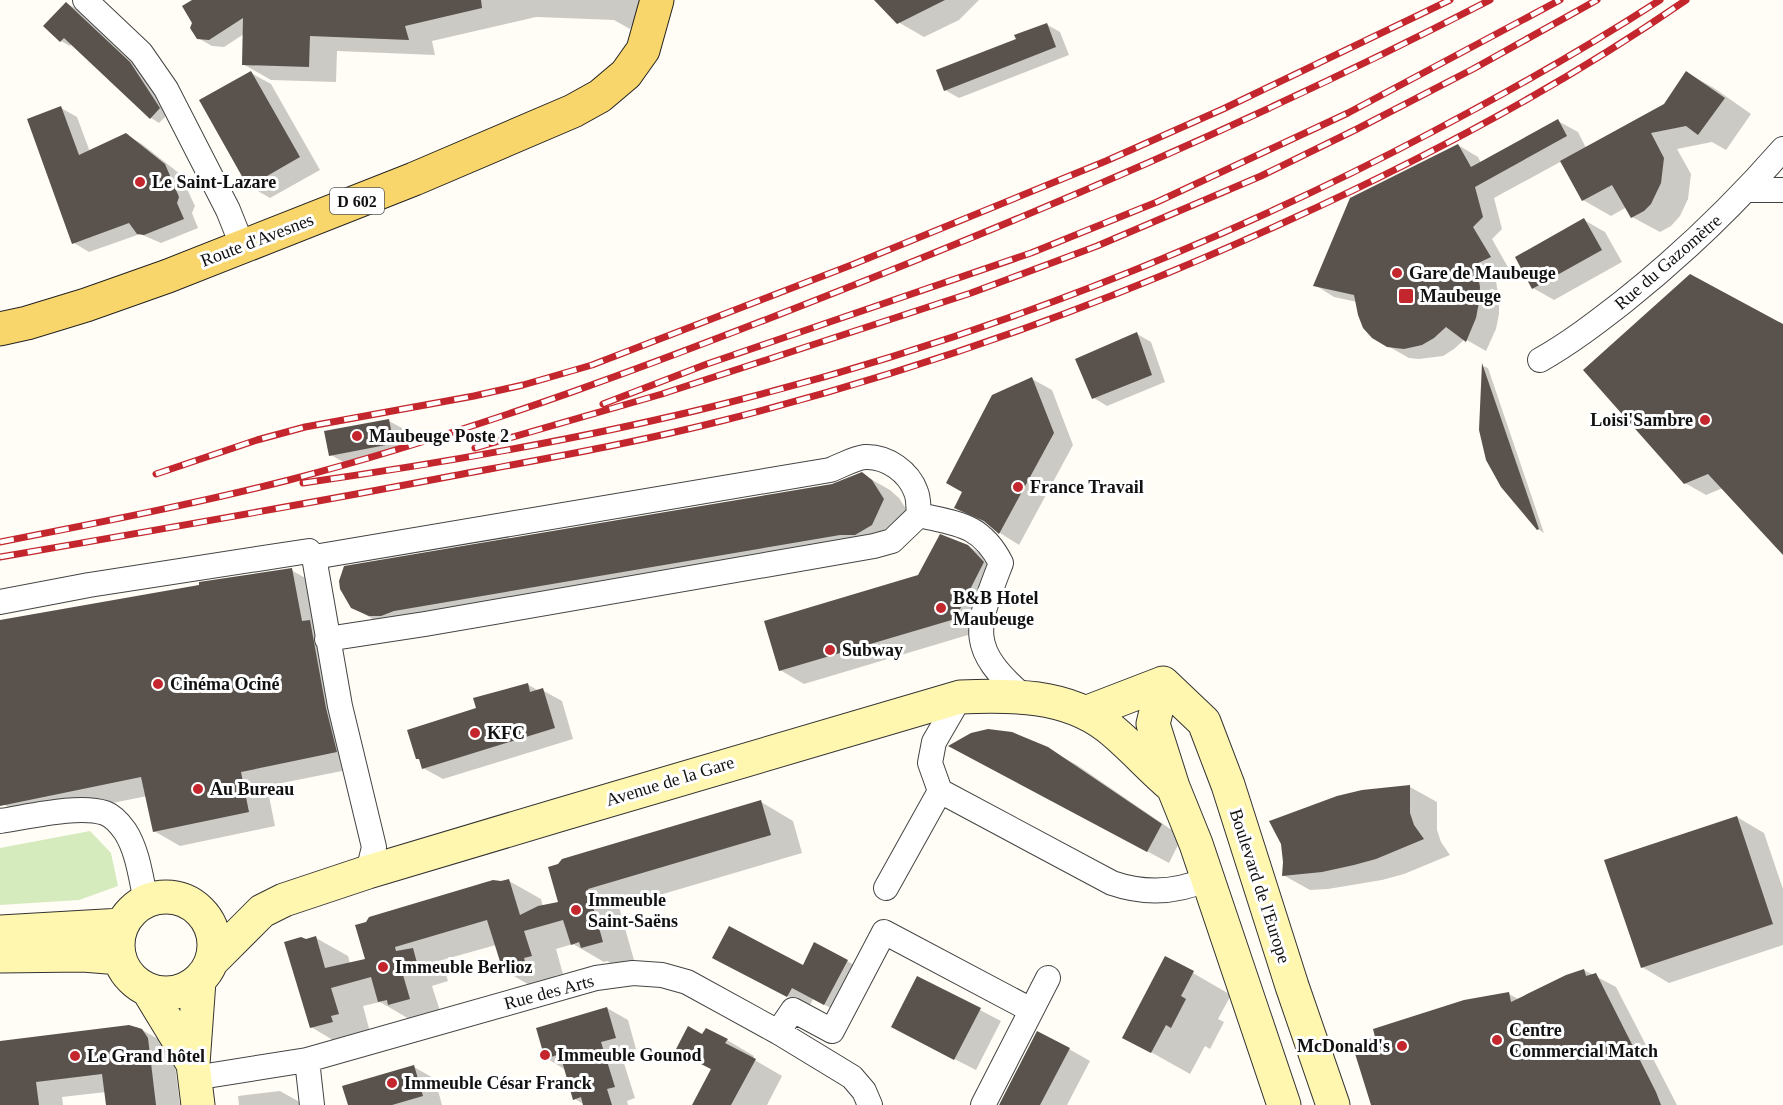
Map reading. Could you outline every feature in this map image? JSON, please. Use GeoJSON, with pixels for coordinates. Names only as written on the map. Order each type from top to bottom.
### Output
{"type":"FeatureCollection","features":[{"type":"Feature","properties":{"kind":"main road","name":"Route d'Avesnes"},"geometry":{"type":"LineString","coordinates":[[0,329],[86,305],[168,276],[414,179],[573,111],[600,96],[626,74],[643,50],[657,0]]}},
{"type":"Feature","properties":{"kind":"main road"},"geometry":{"type":"LineString","coordinates":[[1084,712],[1162,683]]}},
{"type":"Feature","properties":{"kind":"main road"},"geometry":{"type":"LineString","coordinates":[[1162,683],[1153,724],[1167,782],[1188,822],[1284,1105]]}},
{"type":"Feature","properties":{"kind":"main road","name":"Boulevard de l'Europe"},"geometry":{"type":"LineString","coordinates":[[1162,683],[1204,722],[1228,785],[1292,986],[1333,1105]]}},
{"type":"Feature","properties":{"kind":"main road","name":"Avenue de la Gare"},"geometry":{"type":"LineString","coordinates":[[206,971],[262,911],[284,900],[369,872],[791,745],[960,697],[1006,695],[1044,699],[1084,712],[1122,738],[1167,782]]}},
{"type":"Feature","properties":{"kind":"main road"},"geometry":{"type":"LineString","coordinates":[[195,1082],[206,971],[215,946],[213,931],[206,917],[196,907],[184,900],[170,897],[146,901],[130,913],[122,925],[119,936],[120,958],[129,977],[148,990],[175,993],[188,989],[206,971]]}},
{"type":"Feature","properties":{"kind":"main road","name":"Avenue de la Gare"},"geometry":{"type":"LineString","coordinates":[[206,917],[262,911]]}},
{"type":"Feature","properties":{"kind":"main road"},"geometry":{"type":"LineString","coordinates":[[0,932],[122,925]]}},
{"type":"Feature","properties":{"kind":"main road"},"geometry":{"type":"LineString","coordinates":[[0,956],[83,955],[120,958]]}},
{"type":"Feature","properties":{"kind":"main road"},"geometry":{"type":"LineString","coordinates":[[148,990],[195,1082]]}},
{"type":"Feature","properties":{"kind":"street"},"geometry":{"type":"LineString","coordinates":[[85,0],[141,53],[166,89],[228,210],[242,245]]}},
{"type":"Feature","properties":{"kind":"street","name":"Rue du Gazomètre"},"geometry":{"type":"LineString","coordinates":[[1540,360],[1576,338],[1669,266],[1747,190],[1783,149]]}},
{"type":"Feature","properties":{"kind":"street"},"geometry":{"type":"LineString","coordinates":[[1747,190],[1783,190]]}},
{"type":"Feature","properties":{"kind":"street"},"geometry":{"type":"LineString","coordinates":[[314,557],[830,470],[864,457],[882,459],[893,464],[908,477],[917,493],[919,515],[892,541],[873,546],[327,639]]}},
{"type":"Feature","properties":{"kind":"street"},"geometry":{"type":"LineString","coordinates":[[919,515],[964,525],[992,547],[1001,563],[984,607],[980,626],[982,645],[995,669],[1024,697]]}},
{"type":"Feature","properties":{"kind":"street"},"geometry":{"type":"LineString","coordinates":[[0,602],[89,585],[309,551],[314,557],[327,639],[347,738],[374,847],[369,872]]}},
{"type":"Feature","properties":{"kind":"street"},"geometry":{"type":"LineString","coordinates":[[960,697],[934,742],[930,763],[940,792],[1112,883],[1131,890],[1188,888],[1207,879]]}},
{"type":"Feature","properties":{"kind":"street"},"geometry":{"type":"LineString","coordinates":[[886,888],[940,792]]}},
{"type":"Feature","properties":{"kind":"street"},"geometry":{"type":"LineString","coordinates":[[0,821],[70,810],[84,809],[106,813],[113,817],[125,831],[135,854],[146,901]]}},
{"type":"Feature","properties":{"kind":"street"},"geometry":{"type":"LineString","coordinates":[[778,1032],[794,1010],[832,1031],[884,933],[1031,1010]]}},
{"type":"Feature","properties":{"kind":"street","name":"Rue des Arts"},"geometry":{"type":"LineString","coordinates":[[195,1082],[307,1060],[596,978],[633,973],[662,975],[687,982],[778,1032],[852,1077],[864,1091],[870,1105]]}},
{"type":"Feature","properties":{"kind":"street"},"geometry":{"type":"LineString","coordinates":[[983,1105],[1048,978]]}},
{"type":"Feature","properties":{"kind":"street"},"geometry":{"type":"LineString","coordinates":[[307,1060],[312,1105]]}},
{"type":"Feature","properties":{"kind":"green space"},"geometry":{"type":"Polygon","coordinates":[[[90,831],[111,853],[118,886],[79,900],[0,905],[0,848],[90,831]]]}},
{"type":"Feature","properties":{"kind":"building"},"geometry":{"type":"Polygon","coordinates":[[[192,0],[481,0],[482,8],[405,26],[409,40],[310,36],[309,67],[242,65],[243,18],[209,40],[197,39],[190,28],[192,23],[182,6],[192,0]]]}},
{"type":"Feature","properties":{"kind":"building"},"geometry":{"type":"Polygon","coordinates":[[[874,0],[945,0],[897,24],[874,0]]]}},
{"type":"Feature","properties":{"kind":"building"},"geometry":{"type":"Polygon","coordinates":[[[66,2],[130,62],[160,108],[150,119],[64,38],[60,42],[43,26],[66,2]]]}},
{"type":"Feature","properties":{"kind":"building"},"geometry":{"type":"Polygon","coordinates":[[[1047,23],[1056,47],[944,91],[936,70],[1016,39],[1014,35],[1047,23]]]}},
{"type":"Feature","properties":{"kind":"building"},"geometry":{"type":"Polygon","coordinates":[[[251,71],[300,157],[248,187],[199,100],[251,71]]]}},
{"type":"Feature","properties":{"kind":"building"},"geometry":{"type":"Polygon","coordinates":[[[1686,71],[1725,98],[1698,135],[1686,126],[1651,133],[1664,158],[1661,183],[1651,204],[1631,218],[1612,185],[1582,201],[1560,161],[1664,104],[1686,71]]]}},
{"type":"Feature","properties":{"kind":"building"},"geometry":{"type":"Polygon","coordinates":[[[61,106],[79,155],[126,133],[165,164],[179,197],[177,203],[184,219],[144,235],[137,234],[129,223],[72,244],[27,119],[61,106]]]}},
{"type":"Feature","properties":{"kind":"building","name":"Gare de Maubeuge"},"geometry":{"type":"Polygon","coordinates":[[[1558,119],[1567,136],[1475,187],[1483,217],[1473,227],[1491,257],[1476,264],[1480,287],[1479,302],[1476,318],[1466,342],[1446,327],[1422,345],[1404,349],[1387,347],[1372,338],[1363,328],[1354,295],[1313,286],[1350,198],[1458,144],[1471,167],[1558,119]]]}},
{"type":"Feature","properties":{"kind":"building"},"geometry":{"type":"Polygon","coordinates":[[[1584,218],[1602,250],[1532,289],[1515,257],[1584,218]]]}},
{"type":"Feature","properties":{"kind":"building","name":"Loisi'Sambre"},"geometry":{"type":"Polygon","coordinates":[[[1690,274],[1783,324],[1783,555],[1708,474],[1684,484],[1583,370],[1690,274]]]}},
{"type":"Feature","properties":{"kind":"building"},"geometry":{"type":"Polygon","coordinates":[[[1137,332],[1152,375],[1092,399],[1075,359],[1137,332]]]}},
{"type":"Feature","properties":{"kind":"building"},"geometry":{"type":"Polygon","coordinates":[[[1482,363],[1539,529],[1537,530],[1501,487],[1486,460],[1479,430],[1482,363]]]}},
{"type":"Feature","properties":{"kind":"building"},"geometry":{"type":"Polygon","coordinates":[[[1032,377],[1054,433],[999,534],[984,521],[954,508],[962,492],[946,483],[992,395],[1032,377]]]}},
{"type":"Feature","properties":{"kind":"building","name":"Maubeuge Poste 2"},"geometry":{"type":"Polygon","coordinates":[[[389,419],[393,440],[386,441],[386,445],[329,456],[324,431],[389,419]]]}},
{"type":"Feature","properties":{"kind":"building"},"geometry":{"type":"Polygon","coordinates":[[[862,472],[872,480],[884,499],[872,525],[855,535],[840,535],[394,611],[381,616],[369,616],[351,608],[340,589],[339,581],[344,566],[832,484],[862,472]]]}},
{"type":"Feature","properties":{"kind":"building"},"geometry":{"type":"Polygon","coordinates":[[[940,534],[968,545],[984,562],[955,619],[779,671],[764,621],[918,575],[940,534]]]}},
{"type":"Feature","properties":{"kind":"building","name":"Cinéma Ociné"},"geometry":{"type":"Polygon","coordinates":[[[292,568],[302,621],[310,620],[326,708],[337,752],[241,772],[249,812],[153,832],[141,777],[0,806],[0,620],[199,585],[199,582],[292,568]]]}},
{"type":"Feature","properties":{"kind":"building","name":"KFC"},"geometry":{"type":"Polygon","coordinates":[[[528,683],[530,692],[543,688],[555,728],[422,769],[419,759],[416,759],[407,730],[476,708],[473,698],[528,683]]]}},
{"type":"Feature","properties":{"kind":"building"},"geometry":{"type":"Polygon","coordinates":[[[988,729],[1012,732],[1048,747],[1162,824],[1147,852],[948,746],[971,733],[988,729]]]}},
{"type":"Feature","properties":{"kind":"building"},"geometry":{"type":"Polygon","coordinates":[[[1410,785],[1410,813],[1414,825],[1424,839],[1376,859],[1354,865],[1322,872],[1282,876],[1281,844],[1269,821],[1337,796],[1362,790],[1410,785]]]}},
{"type":"Feature","properties":{"kind":"building"},"geometry":{"type":"Polygon","coordinates":[[[761,800],[771,835],[588,889],[603,942],[581,948],[579,942],[571,945],[563,920],[524,931],[532,956],[524,958],[526,965],[503,971],[487,920],[395,947],[396,951],[413,948],[417,963],[401,968],[410,999],[388,1005],[387,1000],[378,1002],[371,977],[331,988],[339,1014],[331,1016],[333,1022],[310,1028],[284,942],[316,936],[325,968],[365,959],[355,925],[366,922],[369,917],[493,880],[509,879],[520,915],[538,906],[558,902],[548,867],[558,864],[562,859],[761,800]]]}},
{"type":"Feature","properties":{"kind":"building"},"geometry":{"type":"Polygon","coordinates":[[[1737,816],[1773,924],[1641,968],[1604,860],[1737,816]]]}},
{"type":"Feature","properties":{"kind":"building"},"geometry":{"type":"Polygon","coordinates":[[[729,926],[803,965],[814,942],[848,960],[824,1005],[792,988],[787,997],[712,958],[729,926]]]}},
{"type":"Feature","properties":{"kind":"building"},"geometry":{"type":"Polygon","coordinates":[[[1165,956],[1194,971],[1181,996],[1186,999],[1171,1028],[1166,1025],[1151,1053],[1122,1038],[1165,956]]]}},
{"type":"Feature","properties":{"kind":"building","name":"Centre Commercial Match"},"geometry":{"type":"Polygon","coordinates":[[[1584,969],[1586,976],[1596,973],[1661,1105],[1371,1105],[1352,1044],[1375,1037],[1373,1029],[1464,1000],[1509,992],[1511,1002],[1566,975],[1584,969]]]}},
{"type":"Feature","properties":{"kind":"building"},"geometry":{"type":"Polygon","coordinates":[[[917,976],[981,1008],[954,1060],[891,1027],[917,976]]]}},
{"type":"Feature","properties":{"kind":"building","name":"Immeuble Gounod"},"geometry":{"type":"Polygon","coordinates":[[[607,1007],[616,1038],[601,1042],[615,1087],[607,1089],[612,1105],[583,1105],[581,1097],[573,1100],[560,1054],[545,1059],[536,1028],[607,1007]]]}},
{"type":"Feature","properties":{"kind":"building"},"geometry":{"type":"Polygon","coordinates":[[[129,1025],[142,1029],[148,1038],[156,1105],[106,1105],[102,1074],[36,1082],[39,1105],[0,1105],[0,1041],[129,1025]]]}},
{"type":"Feature","properties":{"kind":"building"},"geometry":{"type":"Polygon","coordinates":[[[688,1026],[702,1034],[706,1028],[728,1039],[725,1043],[756,1059],[731,1105],[692,1105],[711,1069],[675,1051],[688,1026]]]}},
{"type":"Feature","properties":{"kind":"building"},"geometry":{"type":"Polygon","coordinates":[[[1037,1031],[1070,1048],[1040,1105],[999,1105],[1037,1031]]]}},
{"type":"Feature","properties":{"kind":"building","name":"Immeuble César Franck"},"geometry":{"type":"Polygon","coordinates":[[[414,1065],[423,1096],[392,1105],[348,1105],[342,1086],[414,1065]]]}},
{"type":"Feature","properties":{"kind":"railway"},"geometry":{"type":"LineString","coordinates":[[156,474],[257,440],[305,427],[474,396],[523,385],[592,365],[854,264],[1106,161],[1223,109],[1450,0]]}},
{"type":"Feature","properties":{"kind":"railway"},"geometry":{"type":"LineString","coordinates":[[0,542],[289,480],[431,439],[641,367],[849,287],[1093,187],[1253,116],[1490,0]]}},
{"type":"Feature","properties":{"kind":"railway"},"geometry":{"type":"LineString","coordinates":[[603,404],[707,364],[1031,253],[1157,202],[1348,113],[1560,0]]}},
{"type":"Feature","properties":{"kind":"railway"},"geometry":{"type":"LineString","coordinates":[[475,448],[662,394],[971,293],[1097,246],[1261,176],[1357,129],[1473,69],[1597,0]]}},
{"type":"Feature","properties":{"kind":"railway"},"geometry":{"type":"LineString","coordinates":[[303,483],[512,449],[668,417],[812,380],[994,323],[1173,254],[1347,175],[1519,85],[1660,0]]}},
{"type":"Feature","properties":{"kind":"railway"},"geometry":{"type":"LineString","coordinates":[[0,557],[170,528],[623,443],[797,401],[939,358],[1010,334],[1148,281],[1337,198],[1440,147],[1540,92],[1590,63],[1686,0]]}},
{"type":"Feature","properties":{"kind":"place","name":"Le Saint-Lazare"},"geometry":{"type":"Point","coordinates":[140,182]}},
{"type":"Feature","properties":{"kind":"place","name":"Gare de Maubeuge"},"geometry":{"type":"Point","coordinates":[1397,273]}},
{"type":"Feature","properties":{"kind":"place","name":"Maubeuge"},"geometry":{"type":"Point","coordinates":[1406,296]}},
{"type":"Feature","properties":{"kind":"place","name":"Loisi'Sambre"},"geometry":{"type":"Point","coordinates":[1705,420]}},
{"type":"Feature","properties":{"kind":"place","name":"Maubeuge Poste 2"},"geometry":{"type":"Point","coordinates":[357,436]}},
{"type":"Feature","properties":{"kind":"place","name":"France Travail"},"geometry":{"type":"Point","coordinates":[1018,487]}},
{"type":"Feature","properties":{"kind":"place","name":"B&B Hotel Maubeuge"},"geometry":{"type":"Point","coordinates":[941,608]}},
{"type":"Feature","properties":{"kind":"place","name":"Subway"},"geometry":{"type":"Point","coordinates":[830,650]}},
{"type":"Feature","properties":{"kind":"place","name":"Cinéma Ociné"},"geometry":{"type":"Point","coordinates":[158,684]}},
{"type":"Feature","properties":{"kind":"place","name":"KFC"},"geometry":{"type":"Point","coordinates":[475,733]}},
{"type":"Feature","properties":{"kind":"place","name":"Au Bureau"},"geometry":{"type":"Point","coordinates":[198,789]}},
{"type":"Feature","properties":{"kind":"place","name":"Immeuble Saint-Saëns"},"geometry":{"type":"Point","coordinates":[576,910]}},
{"type":"Feature","properties":{"kind":"place","name":"Immeuble Berlioz"},"geometry":{"type":"Point","coordinates":[383,967]}},
{"type":"Feature","properties":{"kind":"place","name":"Centre Commercial Match"},"geometry":{"type":"Point","coordinates":[1497,1040]}},
{"type":"Feature","properties":{"kind":"place","name":"McDonald's"},"geometry":{"type":"Point","coordinates":[1402,1046]}},
{"type":"Feature","properties":{"kind":"place","name":"Immeuble Gounod"},"geometry":{"type":"Point","coordinates":[545,1055]}},
{"type":"Feature","properties":{"kind":"place","name":"Le Grand hôtel"},"geometry":{"type":"Point","coordinates":[75,1056]}},
{"type":"Feature","properties":{"kind":"place","name":"Immeuble César Franck"},"geometry":{"type":"Point","coordinates":[392,1083]}}]}
